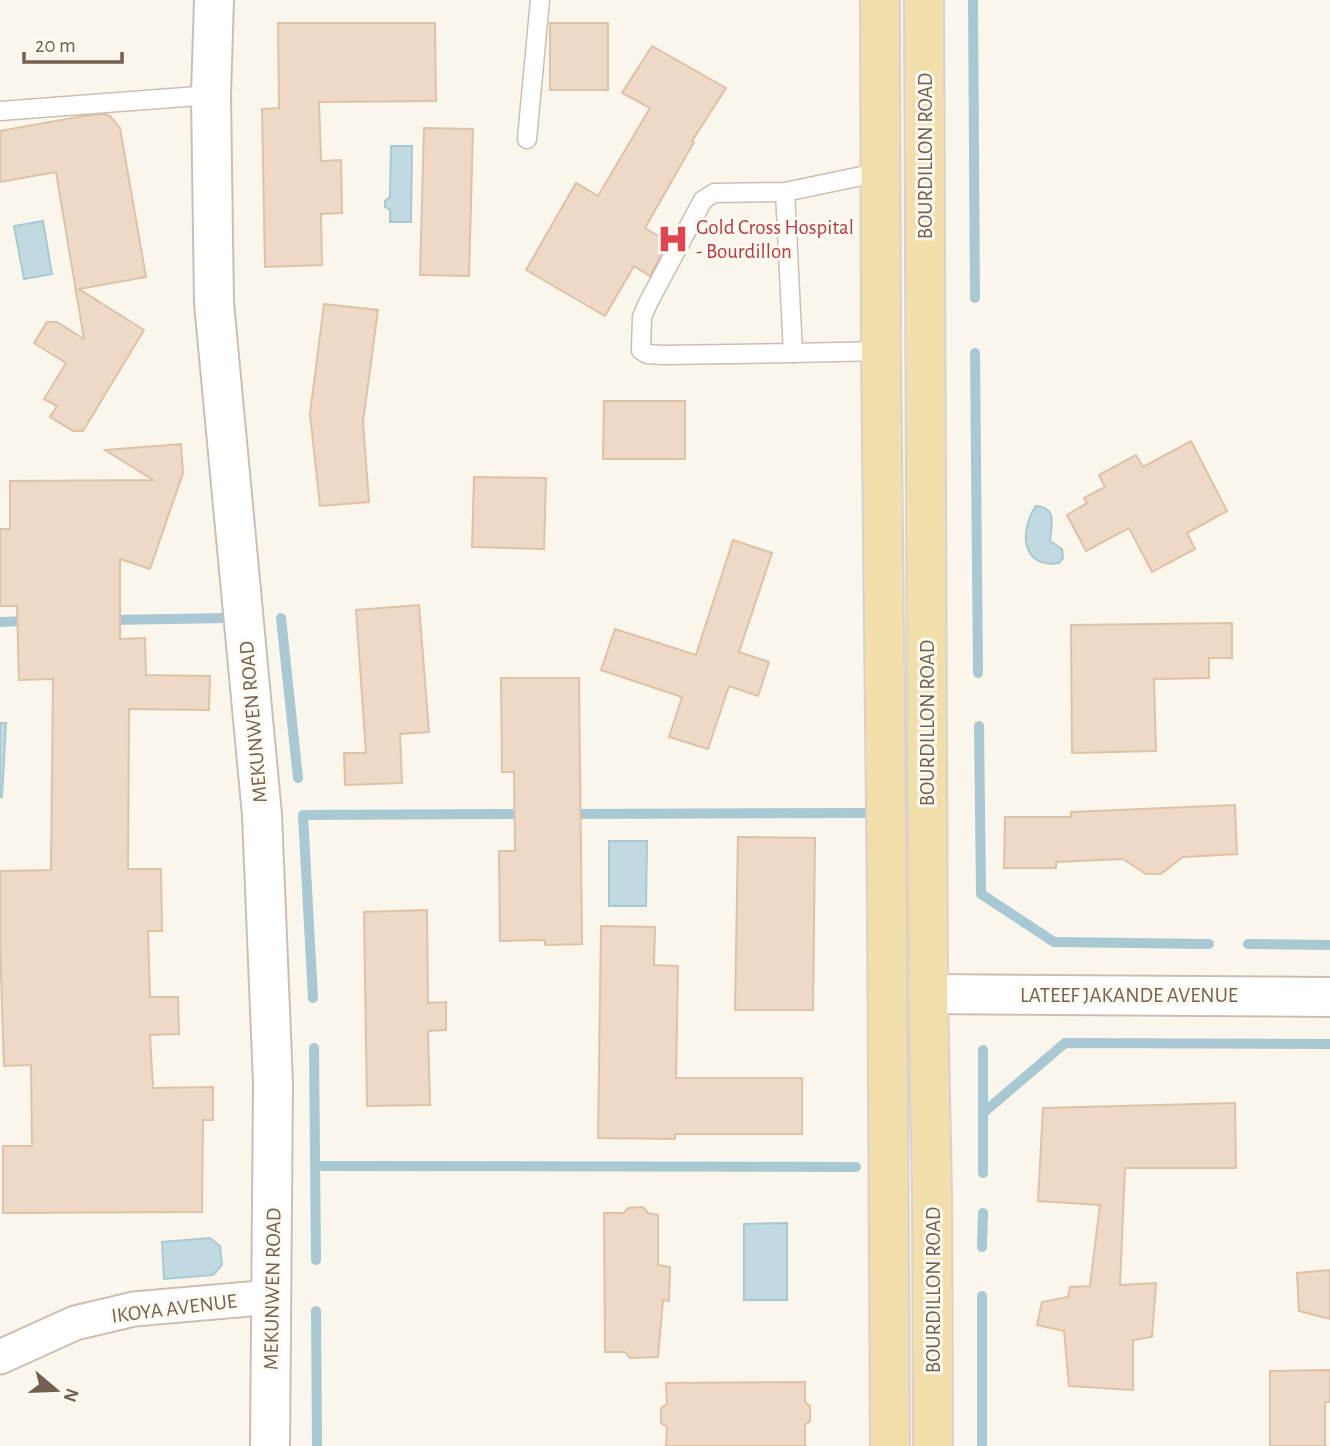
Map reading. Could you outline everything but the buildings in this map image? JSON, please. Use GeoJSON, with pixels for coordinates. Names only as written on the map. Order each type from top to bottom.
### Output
{"type":"FeatureCollection","features":[{"type":"Feature","properties":{"kind":"main road","name":"BOURDILLON ROAD"},"geometry":{"type":"LineString","coordinates":[[880,0],[890,1446]]}},
{"type":"Feature","properties":{"kind":"main road","name":"BOURDILLON ROAD"},"geometry":{"type":"LineString","coordinates":[[925,0],[928,994],[933,1446]]}},
{"type":"Feature","properties":{"kind":"street","name":"MEKUNWEN ROAD"},"geometry":{"type":"LineString","coordinates":[[214,0],[211,95],[214,303],[262,815],[273,1083],[270,1446]]}},
{"type":"Feature","properties":{"kind":"street","name":"LATEEF JAKANDE AVENUE"},"geometry":{"type":"LineString","coordinates":[[928,994],[1330,997]]}},
{"type":"Feature","properties":{"kind":"street","name":"IKOYA AVENUE"},"geometry":{"type":"LineString","coordinates":[[0,1357],[75,1323],[135,1309],[272,1297]]}},
{"type":"Feature","properties":{"kind":"lane"},"geometry":{"type":"LineString","coordinates":[[527,139],[540,0]]}},
{"type":"Feature","properties":{"kind":"lane"},"geometry":{"type":"LineString","coordinates":[[0,111],[211,95]]}},
{"type":"Feature","properties":{"kind":"lane"},"geometry":{"type":"LineString","coordinates":[[881,172],[785,192],[714,193],[703,200],[642,317],[641,350],[647,354],[664,355],[881,351]]}},
{"type":"Feature","properties":{"kind":"lane"},"geometry":{"type":"LineString","coordinates":[[785,192],[793,353]]}},
{"type":"Feature","properties":{"kind":"water"},"geometry":{"type":"Polygon","coordinates":[[[391,146],[412,146],[411,222],[390,222],[390,210],[385,207],[385,201],[390,197],[391,146]]]}},
{"type":"Feature","properties":{"kind":"water"},"geometry":{"type":"Polygon","coordinates":[[[43,221],[52,274],[24,279],[14,226],[43,221]]]}},
{"type":"Feature","properties":{"kind":"water"},"geometry":{"type":"Polygon","coordinates":[[[1036,506],[1048,510],[1052,518],[1050,541],[1062,549],[1063,558],[1059,563],[1037,560],[1027,546],[1027,526],[1036,506]]]}},
{"type":"Feature","properties":{"kind":"water"},"geometry":{"type":"Polygon","coordinates":[[[0,723],[6,723],[2,797],[0,797],[0,723]]]}},
{"type":"Feature","properties":{"kind":"water"},"geometry":{"type":"Polygon","coordinates":[[[609,841],[647,841],[646,906],[609,906],[609,841]]]}},
{"type":"Feature","properties":{"kind":"water"},"geometry":{"type":"Polygon","coordinates":[[[787,1223],[787,1300],[744,1300],[744,1224],[787,1223]]]}},
{"type":"Feature","properties":{"kind":"water"},"geometry":{"type":"Polygon","coordinates":[[[210,1238],[220,1246],[222,1265],[213,1275],[164,1279],[162,1242],[210,1238]]]}},
{"type":"Feature","properties":{"kind":"waterway"},"geometry":{"type":"LineString","coordinates":[[973,0],[975,298]]}},
{"type":"Feature","properties":{"kind":"waterway"},"geometry":{"type":"LineString","coordinates":[[975,353],[978,673]]}},
{"type":"Feature","properties":{"kind":"waterway"},"geometry":{"type":"LineString","coordinates":[[110,620],[228,618]]}},
{"type":"Feature","properties":{"kind":"waterway"},"geometry":{"type":"LineString","coordinates":[[281,618],[298,778]]}},
{"type":"Feature","properties":{"kind":"waterway"},"geometry":{"type":"LineString","coordinates":[[0,622],[28,621]]}},
{"type":"Feature","properties":{"kind":"waterway"},"geometry":{"type":"LineString","coordinates":[[979,726],[981,894],[1054,942],[1209,944]]}},
{"type":"Feature","properties":{"kind":"waterway"},"geometry":{"type":"LineString","coordinates":[[569,814],[876,813]]}},
{"type":"Feature","properties":{"kind":"waterway"},"geometry":{"type":"LineString","coordinates":[[313,998],[303,815],[526,814]]}},
{"type":"Feature","properties":{"kind":"waterway"},"geometry":{"type":"LineString","coordinates":[[1248,944],[1330,945]]}},
{"type":"Feature","properties":{"kind":"waterway"},"geometry":{"type":"LineString","coordinates":[[983,1113],[1065,1043],[1330,1044]]}},
{"type":"Feature","properties":{"kind":"waterway"},"geometry":{"type":"LineString","coordinates":[[314,1048],[316,1260]]}},
{"type":"Feature","properties":{"kind":"waterway"},"geometry":{"type":"LineString","coordinates":[[983,1050],[983,1173]]}},
{"type":"Feature","properties":{"kind":"waterway"},"geometry":{"type":"LineString","coordinates":[[316,1166],[856,1167]]}},
{"type":"Feature","properties":{"kind":"waterway"},"geometry":{"type":"LineString","coordinates":[[982,1247],[983,1213]]}},
{"type":"Feature","properties":{"kind":"waterway"},"geometry":{"type":"LineString","coordinates":[[982,1296],[982,1446]]}},
{"type":"Feature","properties":{"kind":"waterway"},"geometry":{"type":"LineString","coordinates":[[316,1311],[317,1446]]}},
{"type":"Feature","properties":{"kind":"place","name":"Gold Cross Hospital - Bourdillon"},"geometry":{"type":"Point","coordinates":[673,239]}}]}
